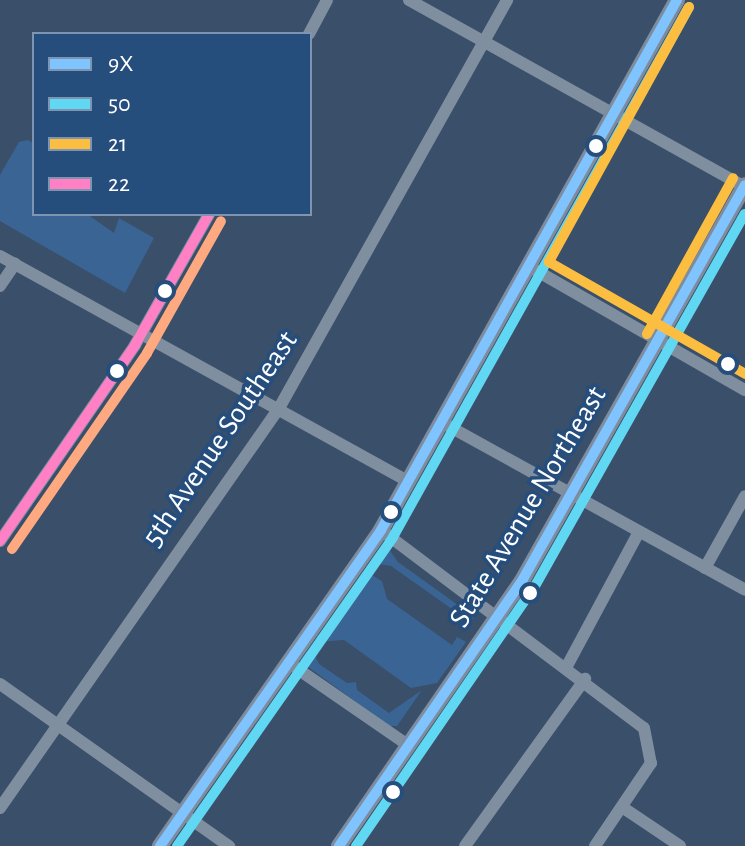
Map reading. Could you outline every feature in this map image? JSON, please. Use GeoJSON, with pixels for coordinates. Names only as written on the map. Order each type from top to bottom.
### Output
{"type":"FeatureCollection","features":[{"type":"Feature","properties":{"kind":"main road"},"geometry":{"type":"LineString","coordinates":[[160,846],[381,530],[677,0]]}},
{"type":"Feature","properties":{"kind":"main road","name":"State Avenue Northeast"},"geometry":{"type":"LineString","coordinates":[[339,846],[498,617],[572,495],[745,186]]}},
{"type":"Feature","properties":{"kind":"street"},"geometry":{"type":"LineString","coordinates":[[310,32],[327,0]]}},
{"type":"Feature","properties":{"kind":"street"},"geometry":{"type":"LineString","coordinates":[[409,0],[745,186]]}},
{"type":"Feature","properties":{"kind":"street","name":"5th Avenue Southeast"},"geometry":{"type":"LineString","coordinates":[[0,808],[278,410],[507,0]]}},
{"type":"Feature","properties":{"kind":"street"},"geometry":{"type":"LineString","coordinates":[[0,541],[141,335],[208,216]]}},
{"type":"Feature","properties":{"kind":"street"},"geometry":{"type":"LineString","coordinates":[[0,256],[410,482]]}},
{"type":"Feature","properties":{"kind":"street"},"geometry":{"type":"LineString","coordinates":[[0,286],[15,264]]}},
{"type":"Feature","properties":{"kind":"street"},"geometry":{"type":"LineString","coordinates":[[530,267],[745,390]]}},
{"type":"Feature","properties":{"kind":"street"},"geometry":{"type":"LineString","coordinates":[[443,423],[745,590]]}},
{"type":"Feature","properties":{"kind":"street"},"geometry":{"type":"LineString","coordinates":[[705,568],[745,496]]}},
{"type":"Feature","properties":{"kind":"street"},"geometry":{"type":"LineString","coordinates":[[381,530],[618,703],[648,737],[651,763],[595,846]]}},
{"type":"Feature","properties":{"kind":"street"},"geometry":{"type":"LineString","coordinates":[[567,666],[639,532]]}},
{"type":"Feature","properties":{"kind":"street"},"geometry":{"type":"LineString","coordinates":[[289,663],[408,745]]}},
{"type":"Feature","properties":{"kind":"street"},"geometry":{"type":"LineString","coordinates":[[465,846],[585,679]]}},
{"type":"Feature","properties":{"kind":"street"},"geometry":{"type":"LineString","coordinates":[[0,684],[229,846]]}},
{"type":"Feature","properties":{"kind":"street"},"geometry":{"type":"LineString","coordinates":[[622,807],[680,846]]}},
{"type":"Feature","properties":{"kind":"shaded area"},"geometry":{"type":"Polygon","coordinates":[[[28,140],[32,143],[32,216],[90,216],[114,233],[119,218],[154,238],[125,293],[0,221],[0,175],[19,142],[28,140]]]}},
{"type":"Feature","properties":{"kind":"shaded area"},"geometry":{"type":"Polygon","coordinates":[[[386,545],[398,562],[462,608],[477,608],[470,628],[461,625],[466,619],[391,566],[373,563],[386,545]]]}},
{"type":"Feature","properties":{"kind":"shaded area"},"geometry":{"type":"Polygon","coordinates":[[[370,574],[382,581],[387,599],[452,645],[457,637],[466,642],[437,683],[411,688],[344,640],[317,642],[317,635],[329,635],[370,574]]]}},
{"type":"Feature","properties":{"kind":"shaded area"},"geometry":{"type":"Polygon","coordinates":[[[311,647],[319,664],[347,683],[356,682],[357,690],[389,713],[422,690],[397,726],[389,726],[300,661],[311,647]]]}},
{"type":"Feature","properties":{"kind":"transit line","name":"9X"},"geometry":{"type":"LineString","coordinates":[[160,846],[381,530],[677,0]]}},
{"type":"Feature","properties":{"kind":"transit line","name":"50"},"geometry":{"type":"LineString","coordinates":[[177,846],[393,537],[689,7]]}},
{"type":"Feature","properties":{"kind":"transit line","name":"21"},"geometry":{"type":"LineString","coordinates":[[689,7],[549,262],[745,374]]}},
{"type":"Feature","properties":{"kind":"transit line","name":"21"},"geometry":{"type":"LineString","coordinates":[[647,334],[733,178]]}},
{"type":"Feature","properties":{"kind":"transit line","name":"9X"},"geometry":{"type":"LineString","coordinates":[[339,846],[523,579],[745,185]]}},
{"type":"Feature","properties":{"kind":"transit line","name":"50"},"geometry":{"type":"LineString","coordinates":[[356,846],[535,586],[745,214]]}},
{"type":"Feature","properties":{"kind":"transit line","name":"22"},"geometry":{"type":"LineString","coordinates":[[0,541],[135,345],[208,216]]}},
{"type":"Feature","properties":{"kind":"transit line"},"geometry":{"type":"LineString","coordinates":[[12,549],[147,353],[221,221]]}}]}
